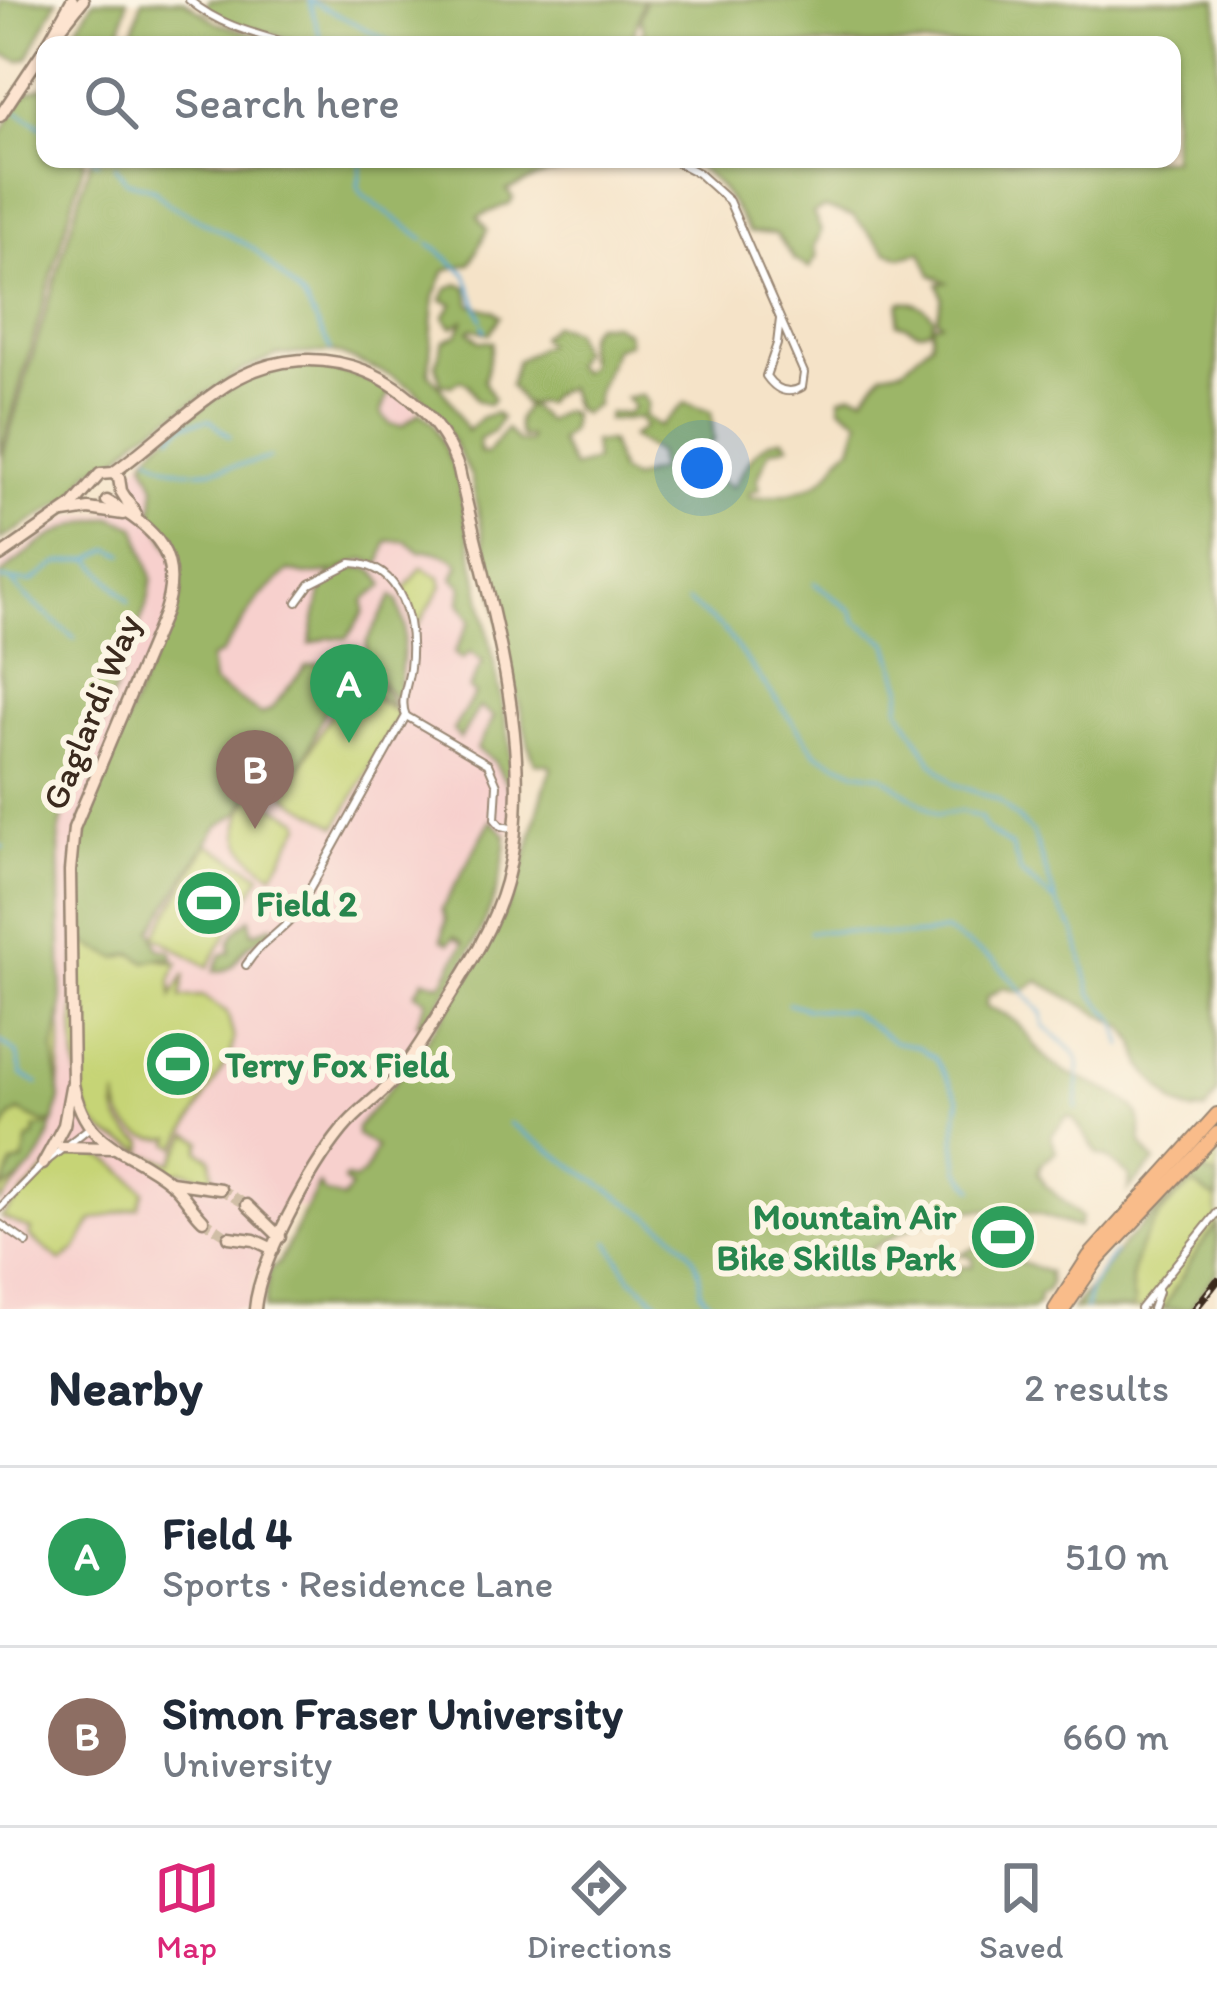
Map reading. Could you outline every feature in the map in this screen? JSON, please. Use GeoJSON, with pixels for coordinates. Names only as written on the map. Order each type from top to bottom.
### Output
{"type":"FeatureCollection","features":[{"type":"Feature","properties":{"kind":"main road"},"geometry":{"type":"LineString","coordinates":[[1064,1309],[1096,1262],[1213,1137],[1217,1114]]}},
{"type":"Feature","properties":{"kind":"main road"},"geometry":{"type":"LineString","coordinates":[[1055,1309],[1088,1256],[1213,1137]]}},
{"type":"Feature","properties":{"kind":"main road"},"geometry":{"type":"LineString","coordinates":[[1196,1158],[1217,1154]]}},
{"type":"Feature","properties":{"kind":"street"},"geometry":{"type":"LineString","coordinates":[[52,36],[72,0]]}},
{"type":"Feature","properties":{"kind":"street"},"geometry":{"type":"LineString","coordinates":[[54,36],[82,0]]}},
{"type":"Feature","properties":{"kind":"street"},"geometry":{"type":"LineString","coordinates":[[189,0],[207,16],[263,36]]}},
{"type":"Feature","properties":{"kind":"street"},"geometry":{"type":"LineString","coordinates":[[0,116],[36,61]]}},
{"type":"Feature","properties":{"kind":"street"},"geometry":{"type":"LineString","coordinates":[[688,168],[729,201],[804,373],[802,387],[787,392],[772,383],[766,371],[777,344],[780,319]]}},
{"type":"Feature","properties":{"kind":"street"},"geometry":{"type":"LineString","coordinates":[[66,510],[105,501],[149,445],[230,382],[290,361],[326,360],[368,370],[401,388],[447,440],[459,470],[517,754],[516,829],[505,886],[474,958],[392,1082],[337,1137],[261,1275],[255,1309]]}},
{"type":"Feature","properties":{"kind":"street"},"geometry":{"type":"LineString","coordinates":[[0,556],[66,510],[100,474],[118,483]]}},
{"type":"Feature","properties":{"kind":"street","name":"Gaglardi Way"},"geometry":{"type":"LineString","coordinates":[[118,483],[137,518],[164,548],[170,592],[74,828],[70,854],[73,1084],[89,1128],[112,1148],[170,1182],[202,1220]]}},
{"type":"Feature","properties":{"kind":"street"},"geometry":{"type":"LineString","coordinates":[[93,486],[95,495],[105,501]]}},
{"type":"Feature","properties":{"kind":"street","name":"Gaglardi Way"},"geometry":{"type":"LineString","coordinates":[[105,501],[137,518]]}},
{"type":"Feature","properties":{"kind":"street"},"geometry":{"type":"LineString","coordinates":[[66,510],[137,518]]}},
{"type":"Feature","properties":{"kind":"street"},"geometry":{"type":"LineString","coordinates":[[297,602],[310,584],[351,563],[382,570],[398,591],[410,624],[411,660],[402,703],[406,716],[488,764],[497,785],[495,819],[501,826],[516,829]]}},
{"type":"Feature","properties":{"kind":"street"},"geometry":{"type":"LineString","coordinates":[[246,965],[266,938],[286,927],[296,914],[406,716]]}},
{"type":"Feature","properties":{"kind":"street"},"geometry":{"type":"LineString","coordinates":[[44,1164],[64,1125],[73,1084]]}},
{"type":"Feature","properties":{"kind":"street"},"geometry":{"type":"LineString","coordinates":[[0,1208],[89,1128]]}},
{"type":"Feature","properties":{"kind":"street"},"geometry":{"type":"LineString","coordinates":[[62,1148],[112,1148]]}},
{"type":"Feature","properties":{"kind":"street","name":"Gaglardi Way"},"geometry":{"type":"LineString","coordinates":[[170,1182],[220,1190]]}},
{"type":"Feature","properties":{"kind":"street"},"geometry":{"type":"LineString","coordinates":[[247,1205],[277,1243]]}},
{"type":"Feature","properties":{"kind":"street"},"geometry":{"type":"LineString","coordinates":[[1140,1309],[1217,1213]]}},
{"type":"Feature","properties":{"kind":"street"},"geometry":{"type":"LineString","coordinates":[[0,1224],[27,1243]]}},
{"type":"Feature","properties":{"kind":"street"},"geometry":{"type":"LineString","coordinates":[[230,1237],[277,1243]]}},
{"type":"Feature","properties":{"kind":"street"},"geometry":{"type":"LineString","coordinates":[[1153,1309],[1160,1289]]}},
{"type":"Feature","properties":{"kind":"shaded area"},"geometry":{"type":"Polygon","coordinates":[[[316,363],[379,379],[432,421],[458,479],[513,750],[512,818],[504,868],[489,916],[412,1049],[374,1093],[390,1153],[358,1208],[291,1207],[264,1251],[251,1309],[0,1309],[0,565],[70,517],[107,513],[125,493],[132,471],[152,447],[223,392],[246,378],[283,366],[316,363]]]}},
{"type":"Feature","properties":{"kind":"green space"},"geometry":{"type":"Polygon","coordinates":[[[0,0],[57,0],[28,58],[19,61],[0,53],[0,0]]]}},
{"type":"Feature","properties":{"kind":"green space"},"geometry":{"type":"Polygon","coordinates":[[[94,0],[127,0],[120,36],[72,36],[94,0]]]}},
{"type":"Feature","properties":{"kind":"green space"},"geometry":{"type":"Polygon","coordinates":[[[142,0],[183,0],[217,23],[257,36],[132,36],[142,0]]]}},
{"type":"Feature","properties":{"kind":"green space"},"geometry":{"type":"Polygon","coordinates":[[[209,0],[643,0],[633,36],[279,36],[232,23],[205,9],[209,0]]]}},
{"type":"Feature","properties":{"kind":"green space"},"geometry":{"type":"Polygon","coordinates":[[[645,0],[1217,0],[1217,1093],[1206,1111],[1175,1104],[1142,1066],[1136,1043],[1125,1028],[1038,981],[1020,992],[1003,988],[987,997],[986,1007],[1017,1023],[1049,1061],[1131,1105],[1140,1119],[1143,1146],[1155,1162],[1128,1190],[1130,1176],[1098,1154],[1067,1116],[1051,1136],[1056,1151],[1038,1172],[1046,1186],[1081,1217],[1079,1227],[1033,1213],[951,1213],[908,1229],[836,1269],[838,1275],[938,1263],[954,1276],[960,1267],[972,1266],[973,1257],[960,1255],[974,1248],[1048,1272],[1050,1283],[1032,1309],[264,1309],[269,1271],[278,1264],[319,1184],[325,1193],[343,1199],[351,1187],[345,1178],[355,1180],[365,1173],[376,1147],[357,1135],[357,1128],[425,1042],[485,950],[521,872],[551,769],[535,763],[528,742],[471,476],[440,417],[415,390],[334,352],[278,355],[242,371],[140,436],[114,462],[90,471],[74,496],[0,540],[3,455],[88,168],[579,168],[546,174],[506,190],[513,198],[510,203],[478,217],[487,230],[470,264],[445,270],[434,297],[429,373],[467,431],[482,417],[495,413],[501,418],[493,432],[479,440],[480,453],[487,454],[506,429],[518,442],[529,442],[530,437],[521,437],[518,424],[528,405],[546,421],[562,411],[572,414],[570,431],[559,441],[573,468],[595,461],[593,442],[610,442],[620,472],[632,479],[659,470],[657,453],[631,437],[645,427],[639,418],[607,420],[609,413],[628,413],[634,407],[626,398],[642,395],[648,403],[644,416],[660,426],[685,403],[711,412],[714,441],[699,451],[680,453],[676,467],[704,460],[721,482],[733,487],[760,448],[784,439],[789,445],[770,450],[757,480],[760,489],[750,492],[750,498],[800,490],[830,472],[852,447],[860,420],[840,406],[841,397],[864,396],[883,372],[903,368],[931,342],[932,327],[918,331],[897,324],[900,302],[927,310],[934,317],[932,325],[941,322],[937,318],[942,297],[938,284],[946,282],[931,275],[921,252],[901,257],[887,252],[853,216],[824,208],[813,213],[821,231],[814,247],[817,256],[809,268],[794,259],[776,234],[749,232],[729,199],[698,168],[1181,168],[1181,36],[641,36],[645,0]]]}},
{"type":"Feature","properties":{"kind":"green space"},"geometry":{"type":"Polygon","coordinates":[[[36,90],[36,168],[82,168],[0,455],[0,135],[23,95],[36,90]]]}},
{"type":"Feature","properties":{"kind":"green space"},"geometry":{"type":"Polygon","coordinates":[[[457,284],[467,287],[471,305],[500,317],[489,334],[469,331],[479,341],[493,342],[484,381],[493,399],[489,405],[476,400],[461,380],[451,386],[441,384],[436,364],[443,341],[458,334],[463,321],[452,327],[444,317],[453,304],[442,300],[447,289],[457,284]]]}},
{"type":"Feature","properties":{"kind":"green space"},"geometry":{"type":"Polygon","coordinates":[[[595,324],[613,324],[627,332],[629,343],[614,348],[596,405],[582,414],[574,408],[568,388],[555,392],[545,403],[524,404],[510,385],[517,361],[546,344],[540,337],[553,325],[573,331],[580,351],[573,365],[580,372],[589,366],[586,338],[595,324]]]}},
{"type":"Feature","properties":{"kind":"green space"},"geometry":{"type":"Polygon","coordinates":[[[324,366],[386,385],[389,392],[381,413],[390,424],[402,426],[420,412],[433,423],[457,475],[510,744],[513,796],[494,761],[477,749],[494,717],[479,707],[460,739],[453,730],[475,694],[469,689],[483,661],[470,652],[462,660],[454,653],[471,620],[460,603],[462,586],[453,578],[459,565],[436,552],[420,552],[406,541],[387,541],[380,565],[364,559],[337,571],[370,569],[384,586],[364,600],[364,612],[347,638],[310,644],[323,583],[333,572],[306,575],[289,571],[259,598],[221,654],[210,659],[213,683],[261,714],[271,709],[306,666],[348,664],[377,682],[395,707],[344,680],[296,772],[279,791],[259,788],[251,792],[240,812],[217,827],[152,930],[159,949],[171,951],[174,961],[163,957],[146,962],[132,953],[118,958],[78,940],[78,851],[84,817],[180,596],[180,566],[152,515],[155,486],[144,461],[179,425],[245,381],[282,369],[324,366]]]}},
{"type":"Feature","properties":{"kind":"green space"},"geometry":{"type":"Polygon","coordinates":[[[112,517],[136,527],[152,578],[104,720],[66,802],[59,834],[62,1007],[54,1050],[60,1099],[54,1122],[43,1123],[19,1111],[0,1137],[0,576],[51,537],[112,517]]]}},
{"type":"Feature","properties":{"kind":"green space"},"geometry":{"type":"Polygon","coordinates":[[[422,567],[440,578],[442,586],[416,629],[404,590],[422,567]]]}},
{"type":"Feature","properties":{"kind":"green space"},"geometry":{"type":"Polygon","coordinates":[[[392,596],[405,627],[398,702],[365,663],[367,641],[392,596]]]}},
{"type":"Feature","properties":{"kind":"green space"},"geometry":{"type":"Polygon","coordinates":[[[347,684],[400,714],[337,826],[285,796],[347,684]]]}},
{"type":"Feature","properties":{"kind":"green space"},"geometry":{"type":"Polygon","coordinates":[[[258,786],[270,793],[265,801],[300,820],[301,825],[273,874],[249,855],[239,835],[242,812],[258,786]]]}},
{"type":"Feature","properties":{"kind":"green space"},"geometry":{"type":"Polygon","coordinates":[[[491,820],[506,835],[489,911],[438,1004],[424,1025],[417,1023],[427,1000],[415,993],[424,979],[444,981],[464,943],[454,937],[449,943],[442,939],[446,920],[442,909],[491,820]]]}},
{"type":"Feature","properties":{"kind":"green space","name":"Field 2"},"geometry":{"type":"Polygon","coordinates":[[[208,844],[261,875],[208,967],[155,936],[208,844]]]}},
{"type":"Feature","properties":{"kind":"green space"},"geometry":{"type":"Polygon","coordinates":[[[250,919],[252,933],[275,929],[250,944],[231,967],[214,971],[221,955],[230,952],[235,932],[250,919]]]}},
{"type":"Feature","properties":{"kind":"green space"},"geometry":{"type":"Polygon","coordinates":[[[78,940],[178,963],[171,981],[172,996],[185,974],[181,997],[202,996],[227,1012],[234,1039],[231,1053],[177,1147],[170,1143],[172,1138],[150,1138],[133,1130],[122,1116],[117,1095],[121,1123],[144,1142],[144,1150],[107,1134],[87,1111],[75,1037],[78,940]]]}},
{"type":"Feature","properties":{"kind":"green space"},"geometry":{"type":"Polygon","coordinates":[[[0,960],[39,977],[62,1007],[55,1112],[38,1156],[0,1202],[0,960]]]}},
{"type":"Feature","properties":{"kind":"green space"},"geometry":{"type":"Polygon","coordinates":[[[51,1126],[35,1163],[3,1189],[12,1165],[23,1161],[35,1128],[51,1126]]]}},
{"type":"Feature","properties":{"kind":"green space"},"geometry":{"type":"Polygon","coordinates":[[[189,1134],[202,1141],[199,1151],[211,1158],[213,1180],[183,1171],[170,1174],[130,1150],[172,1163],[189,1134]]]}},
{"type":"Feature","properties":{"kind":"green space"},"geometry":{"type":"Polygon","coordinates":[[[1217,1146],[1217,1263],[1181,1309],[1072,1309],[1148,1217],[1217,1146]]]}},
{"type":"Feature","properties":{"kind":"green space"},"geometry":{"type":"Polygon","coordinates":[[[73,1151],[104,1158],[144,1191],[138,1207],[93,1220],[76,1250],[61,1261],[29,1236],[31,1230],[1,1217],[55,1160],[73,1151]]]}},
{"type":"Feature","properties":{"kind":"green space"},"geometry":{"type":"Polygon","coordinates":[[[1202,1171],[1217,1177],[1217,1200],[1194,1185],[1156,1220],[1133,1270],[1135,1303],[1131,1309],[1074,1309],[1124,1243],[1202,1171]]]}},
{"type":"Feature","properties":{"kind":"green space"},"geometry":{"type":"Polygon","coordinates":[[[1217,1225],[1217,1272],[1190,1309],[1163,1309],[1195,1255],[1217,1225]]]}},
{"type":"Feature","properties":{"kind":"waterway"},"geometry":{"type":"LineString","coordinates":[[309,0],[379,36]]}},
{"type":"Feature","properties":{"kind":"waterway"},"geometry":{"type":"LineString","coordinates":[[309,1],[320,36]]}},
{"type":"Feature","properties":{"kind":"waterway"},"geometry":{"type":"LineString","coordinates":[[19,112],[36,123]]}},
{"type":"Feature","properties":{"kind":"waterway"},"geometry":{"type":"LineString","coordinates":[[116,168],[126,181],[153,189],[169,204],[253,248],[304,299],[331,350]]}},
{"type":"Feature","properties":{"kind":"waterway"},"geometry":{"type":"LineString","coordinates":[[361,168],[358,188],[365,197],[424,239]]}},
{"type":"Feature","properties":{"kind":"waterway"},"geometry":{"type":"LineString","coordinates":[[429,243],[466,274],[482,319]]}},
{"type":"Feature","properties":{"kind":"waterway"},"geometry":{"type":"LineString","coordinates":[[483,325],[485,331]]}},
{"type":"Feature","properties":{"kind":"waterway"},"geometry":{"type":"LineString","coordinates":[[171,436],[186,424],[210,420],[230,437]]}},
{"type":"Feature","properties":{"kind":"waterway"},"geometry":{"type":"LineString","coordinates":[[150,455],[162,464],[191,471],[270,458]]}},
{"type":"Feature","properties":{"kind":"waterway"},"geometry":{"type":"LineString","coordinates":[[0,579],[31,582],[59,563],[91,559],[110,549],[124,554]]}},
{"type":"Feature","properties":{"kind":"waterway"},"geometry":{"type":"LineString","coordinates":[[91,559],[129,602]]}},
{"type":"Feature","properties":{"kind":"waterway"},"geometry":{"type":"LineString","coordinates":[[11,581],[75,639]]}},
{"type":"Feature","properties":{"kind":"waterway"},"geometry":{"type":"LineString","coordinates":[[814,583],[888,643],[902,688],[899,708],[932,762],[954,784],[998,800],[1033,833],[1057,904],[1075,931],[1091,993],[1116,1021],[1123,1046]]}},
{"type":"Feature","properties":{"kind":"waterway"},"geometry":{"type":"LineString","coordinates":[[688,602],[723,629],[817,754],[857,772],[882,776],[938,815],[961,811],[981,818],[986,829],[1012,847],[1021,873],[1053,900]]}},
{"type":"Feature","properties":{"kind":"waterway"},"geometry":{"type":"LineString","coordinates":[[809,932],[911,935],[945,931],[995,961],[1042,1013],[1044,1026],[1076,1055],[1077,1109]]}},
{"type":"Feature","properties":{"kind":"waterway"},"geometry":{"type":"LineString","coordinates":[[788,1003],[850,1011],[895,1042],[917,1046],[935,1058],[959,1099],[955,1137],[959,1170],[974,1189]]}},
{"type":"Feature","properties":{"kind":"waterway"},"geometry":{"type":"LineString","coordinates":[[0,1041],[17,1054],[22,1075],[38,1084]]}},
{"type":"Feature","properties":{"kind":"waterway"},"geometry":{"type":"LineString","coordinates":[[509,1123],[669,1230],[693,1257],[700,1291],[708,1301],[728,1309]]}},
{"type":"Feature","properties":{"kind":"waterway"},"geometry":{"type":"LineString","coordinates":[[608,1241],[630,1277],[667,1309]]}},
{"type":"Feature","properties":{"kind":"waterway"},"geometry":{"type":"LineString","coordinates":[[1086,1309],[1090,1288],[1114,1253]]}},
{"type":"Feature","properties":{"kind":"tunnel"},"geometry":{"type":"LineString","coordinates":[[220,1189],[247,1205]]}},
{"type":"Feature","properties":{"kind":"tunnel"},"geometry":{"type":"LineString","coordinates":[[203,1220],[229,1237]]}},
{"type":"Feature","properties":{"kind":"railway"},"geometry":{"type":"LineString","coordinates":[[1195,1309],[1217,1281]]}},
{"type":"Feature","properties":{"kind":"place","name":"Field 4"},"geometry":{"type":"Point","coordinates":[349,743]}},
{"type":"Feature","properties":{"kind":"place","name":"Simon Fraser University"},"geometry":{"type":"Point","coordinates":[255,829]}},
{"type":"Feature","properties":{"kind":"place","name":"Field 2"},"geometry":{"type":"Point","coordinates":[209,903]}},
{"type":"Feature","properties":{"kind":"place","name":"Terry Fox Field"},"geometry":{"type":"Point","coordinates":[178,1064]}},
{"type":"Feature","properties":{"kind":"place","name":"Mountain Air Bike Skills Park"},"geometry":{"type":"Point","coordinates":[1003,1237]}}]}
